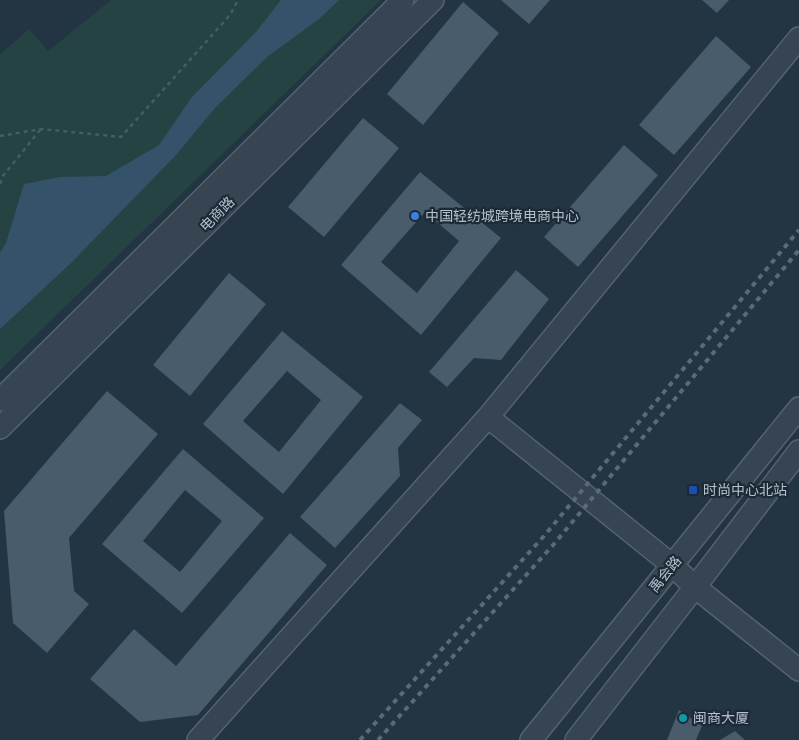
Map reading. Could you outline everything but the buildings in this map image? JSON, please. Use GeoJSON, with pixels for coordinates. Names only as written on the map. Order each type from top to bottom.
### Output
{"type":"FeatureCollection","features":[{"type":"Feature","properties":{"kind":"street","name":"电商路"},"geometry":{"type":"LineString","coordinates":[[0,400],[403,0]]}},
{"type":"Feature","properties":{"kind":"street","name":"电商路"},"geometry":{"type":"LineString","coordinates":[[0,428],[433,0]]}},
{"type":"Feature","properties":{"kind":"street"},"geometry":{"type":"LineString","coordinates":[[198,740],[488,416],[799,38]]}},
{"type":"Feature","properties":{"kind":"street","name":"禹会路"},"geometry":{"type":"LineString","coordinates":[[531,740],[799,408]]}},
{"type":"Feature","properties":{"kind":"street"},"geometry":{"type":"LineString","coordinates":[[488,416],[799,670]]}},
{"type":"Feature","properties":{"kind":"street"},"geometry":{"type":"LineString","coordinates":[[576,740],[696,587],[799,451]]}},
{"type":"Feature","properties":{"kind":"path"},"geometry":{"type":"LineString","coordinates":[[0,136],[41,129],[121,137],[230,16],[238,0]]}},
{"type":"Feature","properties":{"kind":"path"},"geometry":{"type":"LineString","coordinates":[[0,184],[3,176],[41,129]]}},
{"type":"Feature","properties":{"kind":"green space"},"geometry":{"type":"Polygon","coordinates":[[[111,0],[381,0],[0,370],[0,54],[29,29],[48,51],[111,0]]]}},
{"type":"Feature","properties":{"kind":"water"},"geometry":{"type":"Polygon","coordinates":[[[281,0],[339,0],[319,19],[267,57],[214,109],[177,154],[70,264],[0,329],[0,253],[6,243],[24,184],[60,177],[106,176],[159,145],[192,97],[256,32],[281,0]]]}},
{"type":"Feature","properties":{"kind":"railway"},"geometry":{"type":"LineString","coordinates":[[360,740],[544,536],[799,230]]}},
{"type":"Feature","properties":{"kind":"railway"},"geometry":{"type":"LineString","coordinates":[[378,740],[554,544],[799,250]]}},
{"type":"Feature","properties":{"kind":"place","name":"中国轻纺城跨境电商中心"},"geometry":{"type":"Point","coordinates":[415,216]}},
{"type":"Feature","properties":{"kind":"place","name":"时尚中心北站"},"geometry":{"type":"Point","coordinates":[693,490]}},
{"type":"Feature","properties":{"kind":"place","name":"闽商大厦"},"geometry":{"type":"Point","coordinates":[683,718]}}]}
